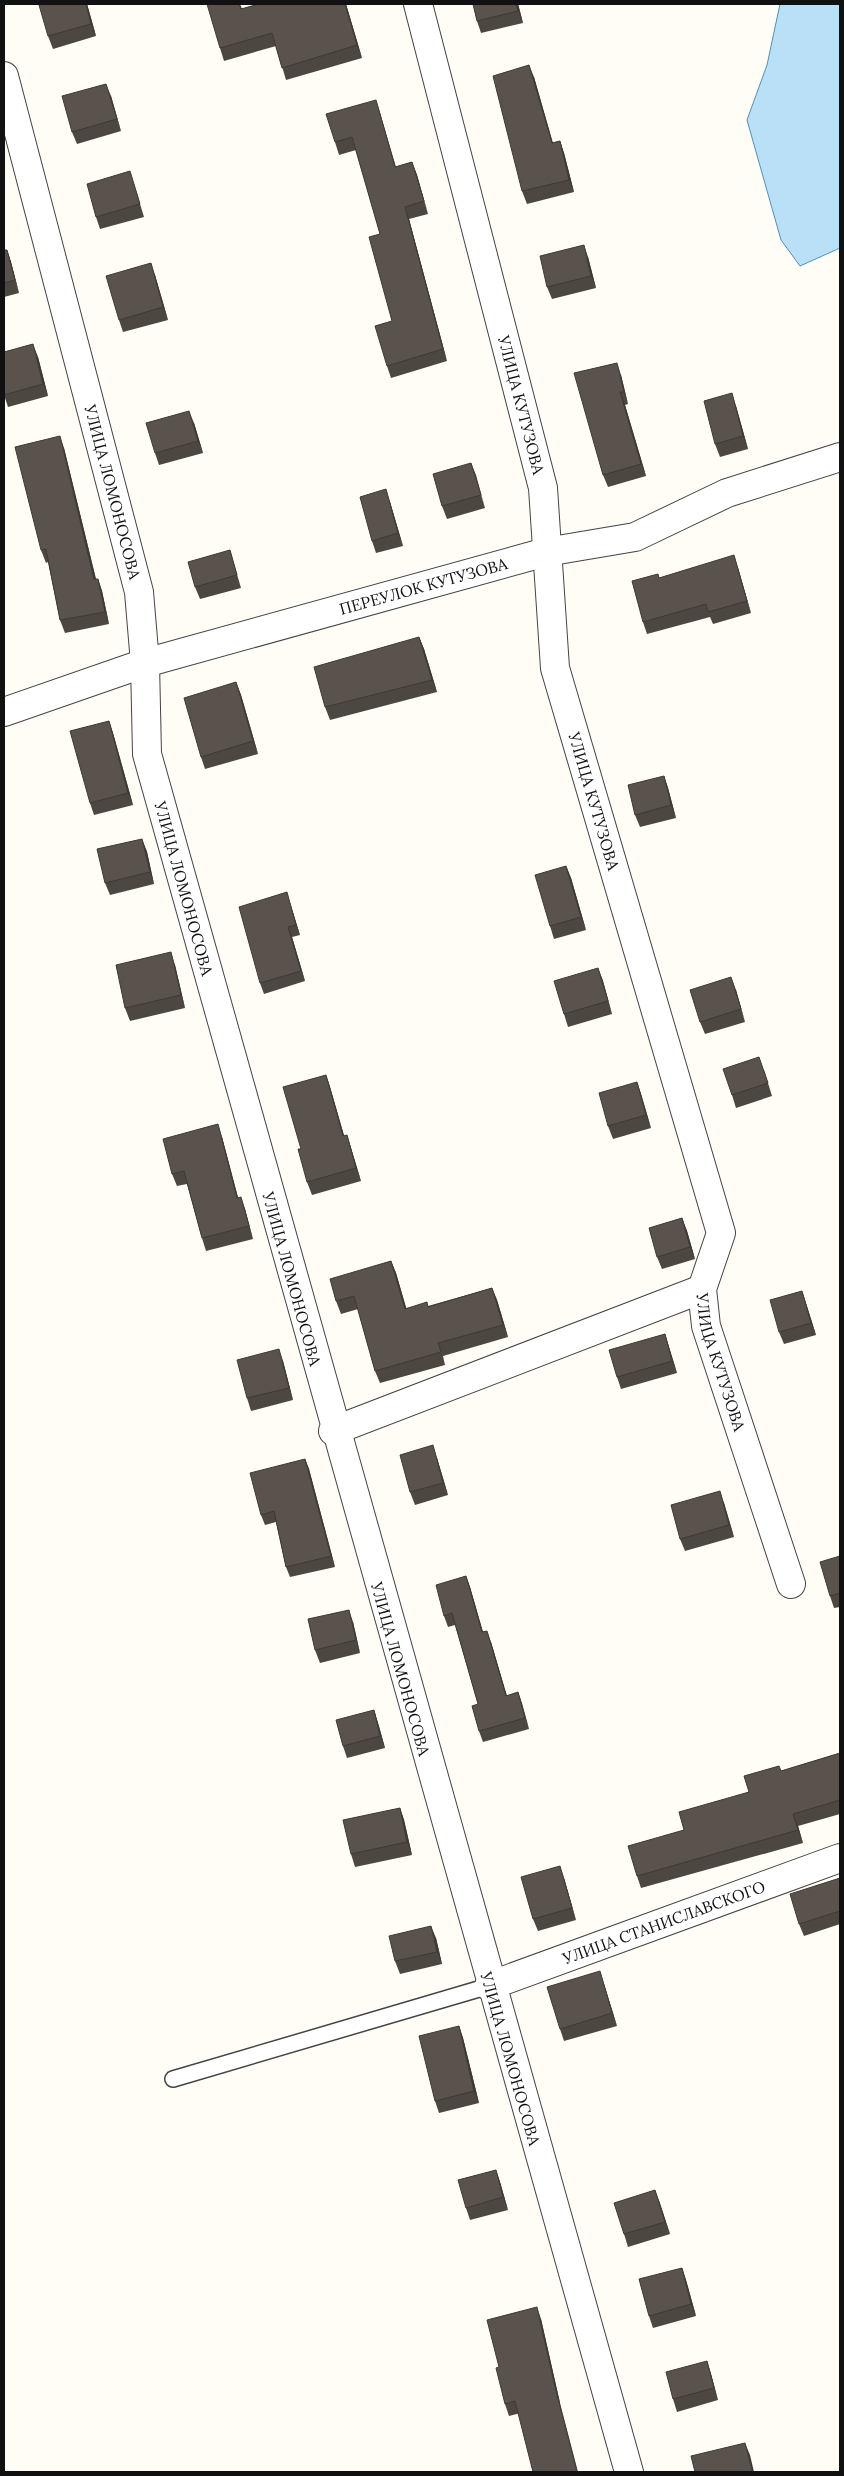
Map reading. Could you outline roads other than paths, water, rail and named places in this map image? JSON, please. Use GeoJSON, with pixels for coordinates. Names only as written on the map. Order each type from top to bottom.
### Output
{"type":"FeatureCollection","features":[{"type":"Feature","properties":{"kind":"street","name":"УЛИЦА КУТУЗОВА"},"geometry":{"type":"LineString","coordinates":[[418,4],[543,488],[555,668],[721,1232],[702,1289],[706,1326],[791,1584]]}},
{"type":"Feature","properties":{"kind":"street","name":"УЛИЦА ЛОМОНОСОВА"},"geometry":{"type":"LineString","coordinates":[[4,76],[140,592],[145,663],[147,754],[333,1431],[489,1986],[630,2472]]}},
{"type":"Feature","properties":{"kind":"street","name":"ПЕРЕУЛОК КУТУЗОВА"},"geometry":{"type":"LineString","coordinates":[[4,712],[145,663],[546,552],[635,537],[727,493],[840,457]]}},
{"type":"Feature","properties":{"kind":"street"},"geometry":{"type":"LineString","coordinates":[[333,1431],[702,1289]]}},
{"type":"Feature","properties":{"kind":"street","name":"УЛИЦА СТАНИСЛАВСКОГО"},"geometry":{"type":"LineString","coordinates":[[489,1986],[840,1858]]}},
{"type":"Feature","properties":{"kind":"lane"},"geometry":{"type":"LineString","coordinates":[[174,2079],[489,1986]]}},
{"type":"Feature","properties":{"kind":"water"},"geometry":{"type":"Polygon","coordinates":[[[780,4],[840,4],[840,248],[800,266],[781,240],[747,120],[767,65],[780,4]]]}}]}
